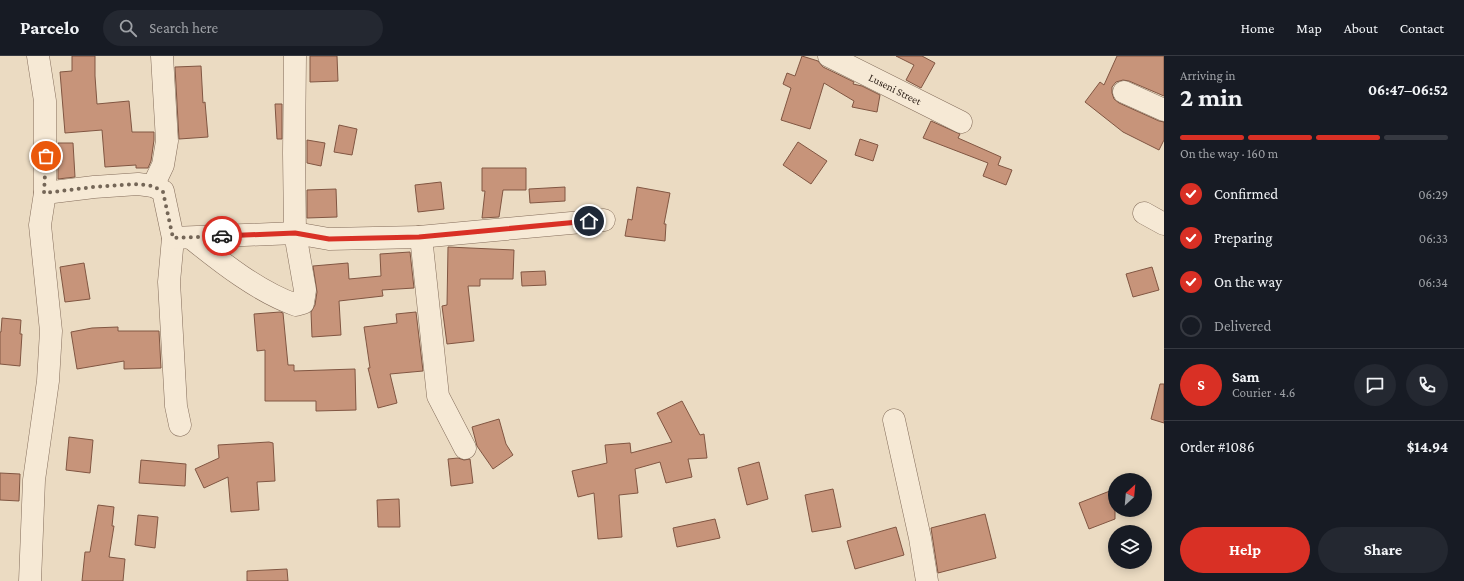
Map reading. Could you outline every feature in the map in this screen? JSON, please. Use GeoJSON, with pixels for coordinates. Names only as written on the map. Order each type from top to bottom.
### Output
{"type":"FeatureCollection","features":[{"type":"Feature","properties":{"kind":"street"},"geometry":{"type":"LineString","coordinates":[[30,581],[34,480],[48,381],[51,331],[40,225],[44,193],[45,101],[38,56]]}},
{"type":"Feature","properties":{"kind":"street"},"geometry":{"type":"LineString","coordinates":[[153,186],[163,165],[167,141],[162,56]]}},
{"type":"Feature","properties":{"kind":"street"},"geometry":{"type":"LineString","coordinates":[[44,193],[94,187],[138,184],[153,186],[163,192],[182,238],[226,267],[284,301],[296,305],[303,303],[305,290],[295,233],[295,56]]}},
{"type":"Feature","properties":{"kind":"street","name":"Luseni Street"},"geometry":{"type":"LineString","coordinates":[[829,56],[961,122]]}},
{"type":"Feature","properties":{"kind":"street"},"geometry":{"type":"LineString","coordinates":[[1124,92],[1164,110]]}},
{"type":"Feature","properties":{"kind":"street"},"geometry":{"type":"LineString","coordinates":[[1144,213],[1164,224]]}},
{"type":"Feature","properties":{"kind":"street"},"geometry":{"type":"LineString","coordinates":[[182,238],[295,233],[329,239],[419,237],[604,220]]}},
{"type":"Feature","properties":{"kind":"street"},"geometry":{"type":"LineString","coordinates":[[419,237],[422,246],[438,396],[465,448]]}},
{"type":"Feature","properties":{"kind":"street"},"geometry":{"type":"LineString","coordinates":[[180,426],[176,406],[169,282],[182,238]]}},
{"type":"Feature","properties":{"kind":"street"},"geometry":{"type":"LineString","coordinates":[[894,420],[920,538],[927,581]]}},
{"type":"Feature","properties":{"kind":"building"},"geometry":{"type":"Polygon","coordinates":[[[72,56],[95,56],[97,104],[129,101],[132,132],[154,132],[151,161],[148,168],[136,168],[136,165],[105,167],[102,130],[65,133],[60,72],[72,71],[72,56]]]}},
{"type":"Feature","properties":{"kind":"building"},"geometry":{"type":"Polygon","coordinates":[[[310,56],[337,56],[338,81],[310,82],[310,56]]]}},
{"type":"Feature","properties":{"kind":"building"},"geometry":{"type":"Polygon","coordinates":[[[802,56],[818,61],[823,67],[854,82],[853,84],[862,86],[880,95],[877,112],[852,107],[854,101],[824,83],[810,129],[781,120],[791,88],[783,84],[787,73],[795,76],[802,56]]]}},
{"type":"Feature","properties":{"kind":"building"},"geometry":{"type":"Polygon","coordinates":[[[896,56],[922,56],[935,63],[921,88],[906,80],[914,65],[896,56]]]}},
{"type":"Feature","properties":{"kind":"building"},"geometry":{"type":"Polygon","coordinates":[[[1117,56],[1164,56],[1164,96],[1129,81],[1123,80],[1116,82],[1112,87],[1114,99],[1119,103],[1164,122],[1164,140],[1159,150],[1123,132],[1085,102],[1100,82],[1104,85],[1117,56]]]}},
{"type":"Feature","properties":{"kind":"building"},"geometry":{"type":"Polygon","coordinates":[[[201,66],[203,103],[205,102],[208,137],[179,139],[175,67],[201,66]]]}},
{"type":"Feature","properties":{"kind":"building"},"geometry":{"type":"Polygon","coordinates":[[[275,104],[282,104],[282,139],[277,139],[275,104]]]}},
{"type":"Feature","properties":{"kind":"building"},"geometry":{"type":"Polygon","coordinates":[[[931,121],[960,134],[958,138],[1001,157],[998,165],[1012,170],[1006,185],[983,176],[988,163],[923,138],[931,121]]]}},
{"type":"Feature","properties":{"kind":"building"},"geometry":{"type":"Polygon","coordinates":[[[339,125],[357,129],[352,155],[334,152],[339,125]]]}},
{"type":"Feature","properties":{"kind":"building"},"geometry":{"type":"Polygon","coordinates":[[[860,139],[878,145],[873,161],[855,155],[860,139]]]}},
{"type":"Feature","properties":{"kind":"building"},"geometry":{"type":"Polygon","coordinates":[[[307,140],[325,143],[321,166],[307,163],[307,140]]]}},
{"type":"Feature","properties":{"kind":"building"},"geometry":{"type":"Polygon","coordinates":[[[798,142],[827,161],[811,184],[783,165],[798,142]]]}},
{"type":"Feature","properties":{"kind":"building"},"geometry":{"type":"Polygon","coordinates":[[[58,143],[73,143],[75,177],[58,179],[58,143]]]}},
{"type":"Feature","properties":{"kind":"building"},"geometry":{"type":"Polygon","coordinates":[[[482,168],[526,168],[526,190],[503,190],[499,217],[482,218],[485,191],[482,191],[482,168]]]}},
{"type":"Feature","properties":{"kind":"building"},"geometry":{"type":"Polygon","coordinates":[[[441,182],[444,209],[418,212],[415,185],[441,182]]]}},
{"type":"Feature","properties":{"kind":"building"},"geometry":{"type":"Polygon","coordinates":[[[565,187],[565,201],[530,203],[529,189],[565,187]]]}},
{"type":"Feature","properties":{"kind":"building"},"geometry":{"type":"Polygon","coordinates":[[[637,187],[670,193],[664,224],[666,224],[665,241],[625,236],[628,219],[632,220],[637,187]]]}},
{"type":"Feature","properties":{"kind":"building"},"geometry":{"type":"Polygon","coordinates":[[[336,189],[337,217],[307,218],[307,190],[336,189]]]}},
{"type":"Feature","properties":{"kind":"building"},"geometry":{"type":"Polygon","coordinates":[[[448,247],[514,250],[513,279],[480,279],[480,286],[468,286],[474,341],[447,344],[442,306],[447,305],[448,247]]]}},
{"type":"Feature","properties":{"kind":"building"},"geometry":{"type":"Polygon","coordinates":[[[410,252],[414,288],[382,290],[383,296],[339,301],[341,335],[312,337],[311,312],[315,305],[317,292],[313,266],[348,263],[349,279],[381,276],[380,254],[410,252]]]}},
{"type":"Feature","properties":{"kind":"building"},"geometry":{"type":"Polygon","coordinates":[[[84,263],[90,299],[65,302],[60,267],[84,263]]]}},
{"type":"Feature","properties":{"kind":"building"},"geometry":{"type":"Polygon","coordinates":[[[1152,267],[1159,290],[1133,297],[1126,274],[1152,267]]]}},
{"type":"Feature","properties":{"kind":"building"},"geometry":{"type":"Polygon","coordinates":[[[545,271],[546,285],[522,286],[521,272],[545,271]]]}},
{"type":"Feature","properties":{"kind":"building"},"geometry":{"type":"Polygon","coordinates":[[[416,312],[423,371],[390,374],[397,403],[378,408],[368,368],[370,368],[364,327],[397,323],[396,314],[416,312]]]}},
{"type":"Feature","properties":{"kind":"building"},"geometry":{"type":"Polygon","coordinates":[[[283,313],[288,365],[294,365],[294,371],[355,369],[356,410],[316,411],[316,401],[265,401],[265,350],[257,351],[254,314],[283,313]]]}},
{"type":"Feature","properties":{"kind":"building"},"geometry":{"type":"Polygon","coordinates":[[[2,318],[21,320],[20,334],[22,334],[20,366],[0,364],[0,332],[2,318]]]}},
{"type":"Feature","properties":{"kind":"building"},"geometry":{"type":"Polygon","coordinates":[[[118,327],[118,331],[159,331],[161,368],[124,369],[124,361],[77,369],[71,332],[92,328],[118,327]]]}},
{"type":"Feature","properties":{"kind":"building"},"geometry":{"type":"Polygon","coordinates":[[[1160,384],[1164,384],[1164,423],[1151,419],[1160,384]]]}},
{"type":"Feature","properties":{"kind":"building"},"geometry":{"type":"Polygon","coordinates":[[[682,401],[700,435],[704,434],[707,458],[688,459],[692,477],[666,483],[660,462],[635,469],[638,493],[619,495],[622,537],[598,539],[594,493],[578,497],[572,471],[607,463],[605,445],[630,443],[631,453],[672,442],[657,413],[682,401]]]}},
{"type":"Feature","properties":{"kind":"building"},"geometry":{"type":"Polygon","coordinates":[[[499,419],[506,444],[513,455],[493,469],[477,446],[472,427],[499,419]]]}},
{"type":"Feature","properties":{"kind":"building"},"geometry":{"type":"Polygon","coordinates":[[[69,437],[93,440],[90,473],[66,470],[69,437]]]}},
{"type":"Feature","properties":{"kind":"building"},"geometry":{"type":"Polygon","coordinates":[[[273,443],[275,481],[257,482],[259,510],[231,512],[228,477],[204,488],[195,469],[219,458],[218,445],[273,443]]]}},
{"type":"Feature","properties":{"kind":"building"},"geometry":{"type":"Polygon","coordinates":[[[458,458],[464,460],[470,459],[473,483],[451,486],[448,459],[458,458]]]}},
{"type":"Feature","properties":{"kind":"building"},"geometry":{"type":"Polygon","coordinates":[[[141,460],[186,464],[185,486],[139,483],[141,460]]]}},
{"type":"Feature","properties":{"kind":"building"},"geometry":{"type":"Polygon","coordinates":[[[759,462],[768,499],[747,505],[738,468],[759,462]]]}},
{"type":"Feature","properties":{"kind":"building"},"geometry":{"type":"Polygon","coordinates":[[[0,473],[20,474],[19,501],[0,500],[0,473]]]}},
{"type":"Feature","properties":{"kind":"building"},"geometry":{"type":"Polygon","coordinates":[[[833,489],[841,527],[812,532],[805,495],[833,489]]]}},
{"type":"Feature","properties":{"kind":"building"},"geometry":{"type":"Polygon","coordinates":[[[1108,492],[1108,517],[1115,517],[1115,519],[1089,529],[1079,503],[1108,492]]]}},
{"type":"Feature","properties":{"kind":"building"},"geometry":{"type":"Polygon","coordinates":[[[399,499],[400,527],[378,527],[377,500],[399,499]]]}},
{"type":"Feature","properties":{"kind":"building"},"geometry":{"type":"Polygon","coordinates":[[[98,505],[114,507],[112,526],[114,526],[109,557],[125,559],[123,581],[82,581],[85,552],[90,552],[98,505]]]}},
{"type":"Feature","properties":{"kind":"building"},"geometry":{"type":"Polygon","coordinates":[[[985,514],[996,558],[938,573],[931,528],[985,514]]]}},
{"type":"Feature","properties":{"kind":"building"},"geometry":{"type":"Polygon","coordinates":[[[138,515],[158,517],[155,548],[135,545],[138,515]]]}},
{"type":"Feature","properties":{"kind":"building"},"geometry":{"type":"Polygon","coordinates":[[[715,519],[720,538],[677,547],[673,528],[715,519]]]}},
{"type":"Feature","properties":{"kind":"building"},"geometry":{"type":"Polygon","coordinates":[[[896,527],[904,555],[855,569],[847,541],[896,527]]]}},
{"type":"Feature","properties":{"kind":"building"},"geometry":{"type":"Polygon","coordinates":[[[287,569],[288,581],[247,581],[247,571],[287,569]]]}},
{"type":"Feature","properties":{"kind":"way so far"},"geometry":{"type":"LineString","coordinates":[[46,156],[44,193],[94,187],[138,184],[153,186],[163,192],[173,238],[222,236]]}},
{"type":"Feature","properties":{"kind":"route"},"geometry":{"type":"LineString","coordinates":[[222,236],[295,233],[329,239],[419,237],[589,221]]}}]}
